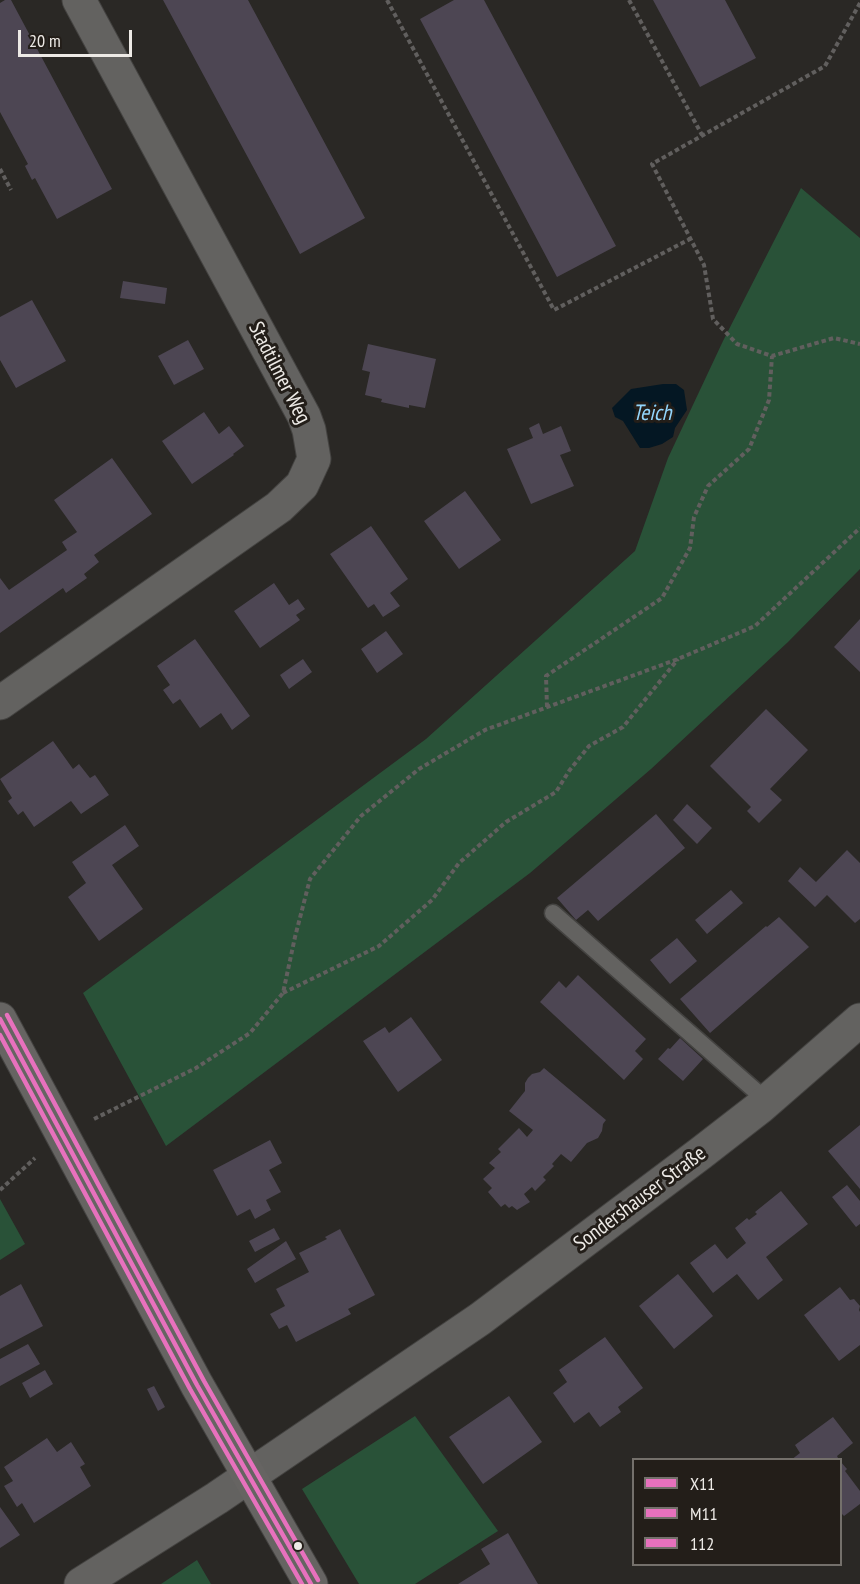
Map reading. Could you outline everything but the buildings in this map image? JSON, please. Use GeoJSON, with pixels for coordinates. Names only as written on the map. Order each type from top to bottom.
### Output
{"type":"FeatureCollection","features":[{"type":"Feature","properties":{"kind":"main road"},"geometry":{"type":"LineString","coordinates":[[0,1019],[183,1358],[311,1584]]}},
{"type":"Feature","properties":{"kind":"street","name":"Stadtilmer Weg"},"geometry":{"type":"LineString","coordinates":[[0,703],[279,507],[302,485],[314,459],[304,416],[79,0]]}},
{"type":"Feature","properties":{"kind":"street","name":"Sondershauser Straße"},"geometry":{"type":"LineString","coordinates":[[81,1584],[217,1498],[480,1319],[701,1153],[767,1101],[860,1020]]}},
{"type":"Feature","properties":{"kind":"lane"},"geometry":{"type":"LineString","coordinates":[[553,914],[767,1101]]}},
{"type":"Feature","properties":{"kind":"path"},"geometry":{"type":"LineString","coordinates":[[387,0],[554,310],[690,239]]}},
{"type":"Feature","properties":{"kind":"path"},"geometry":{"type":"LineString","coordinates":[[628,0],[702,135]]}},
{"type":"Feature","properties":{"kind":"path"},"geometry":{"type":"LineString","coordinates":[[860,3],[825,66],[652,164],[704,265],[713,319],[737,344],[772,356],[834,338],[860,344]]}},
{"type":"Feature","properties":{"kind":"path"},"geometry":{"type":"LineString","coordinates":[[0,169],[11,190]]}},
{"type":"Feature","properties":{"kind":"path"},"geometry":{"type":"LineString","coordinates":[[547,707],[546,676],[662,598],[690,548],[694,517],[708,486],[748,449],[769,400],[772,356]]}},
{"type":"Feature","properties":{"kind":"path"},"geometry":{"type":"LineString","coordinates":[[283,993],[310,879],[362,816],[419,770],[485,730],[678,659],[755,626],[860,528]]}},
{"type":"Feature","properties":{"kind":"path"},"geometry":{"type":"LineString","coordinates":[[97,1117],[196,1068],[250,1033],[283,993],[379,946],[432,900],[459,863],[506,822],[556,792],[589,746],[623,727],[678,659]]}},
{"type":"Feature","properties":{"kind":"path"},"geometry":{"type":"LineString","coordinates":[[0,1190],[32,1160]]}},
{"type":"Feature","properties":{"kind":"green space"},"geometry":{"type":"Polygon","coordinates":[[[801,188],[860,238],[860,569],[788,642],[651,769],[530,873],[166,1146],[83,993],[426,739],[635,551],[668,458],[723,341],[801,188]]]}},
{"type":"Feature","properties":{"kind":"green space"},"geometry":{"type":"Polygon","coordinates":[[[0,1199],[25,1244],[0,1260],[0,1199]]]}},
{"type":"Feature","properties":{"kind":"green space"},"geometry":{"type":"Polygon","coordinates":[[[415,1416],[498,1531],[415,1584],[359,1584],[302,1489],[415,1416]]]}},
{"type":"Feature","properties":{"kind":"green space"},"geometry":{"type":"Polygon","coordinates":[[[197,1560],[211,1584],[161,1584],[197,1560]]]}},
{"type":"Feature","properties":{"kind":"water","name":"Teich"},"geometry":{"type":"Polygon","coordinates":[[[676,384],[684,390],[687,410],[675,428],[673,437],[662,444],[640,448],[623,421],[615,417],[612,408],[631,389],[676,384]]]}},
{"type":"Feature","properties":{"kind":"transit line","name":"112"},"geometry":{"type":"LineString","coordinates":[[7,1015],[204,1381],[318,1580]]}},
{"type":"Feature","properties":{"kind":"transit line","name":"X11"},"geometry":{"type":"LineString","coordinates":[[0,1019],[197,1385],[311,1584]]}},
{"type":"Feature","properties":{"kind":"transit line","name":"M11"},"geometry":{"type":"LineString","coordinates":[[0,1035],[190,1389],[302,1584]]}}]}
